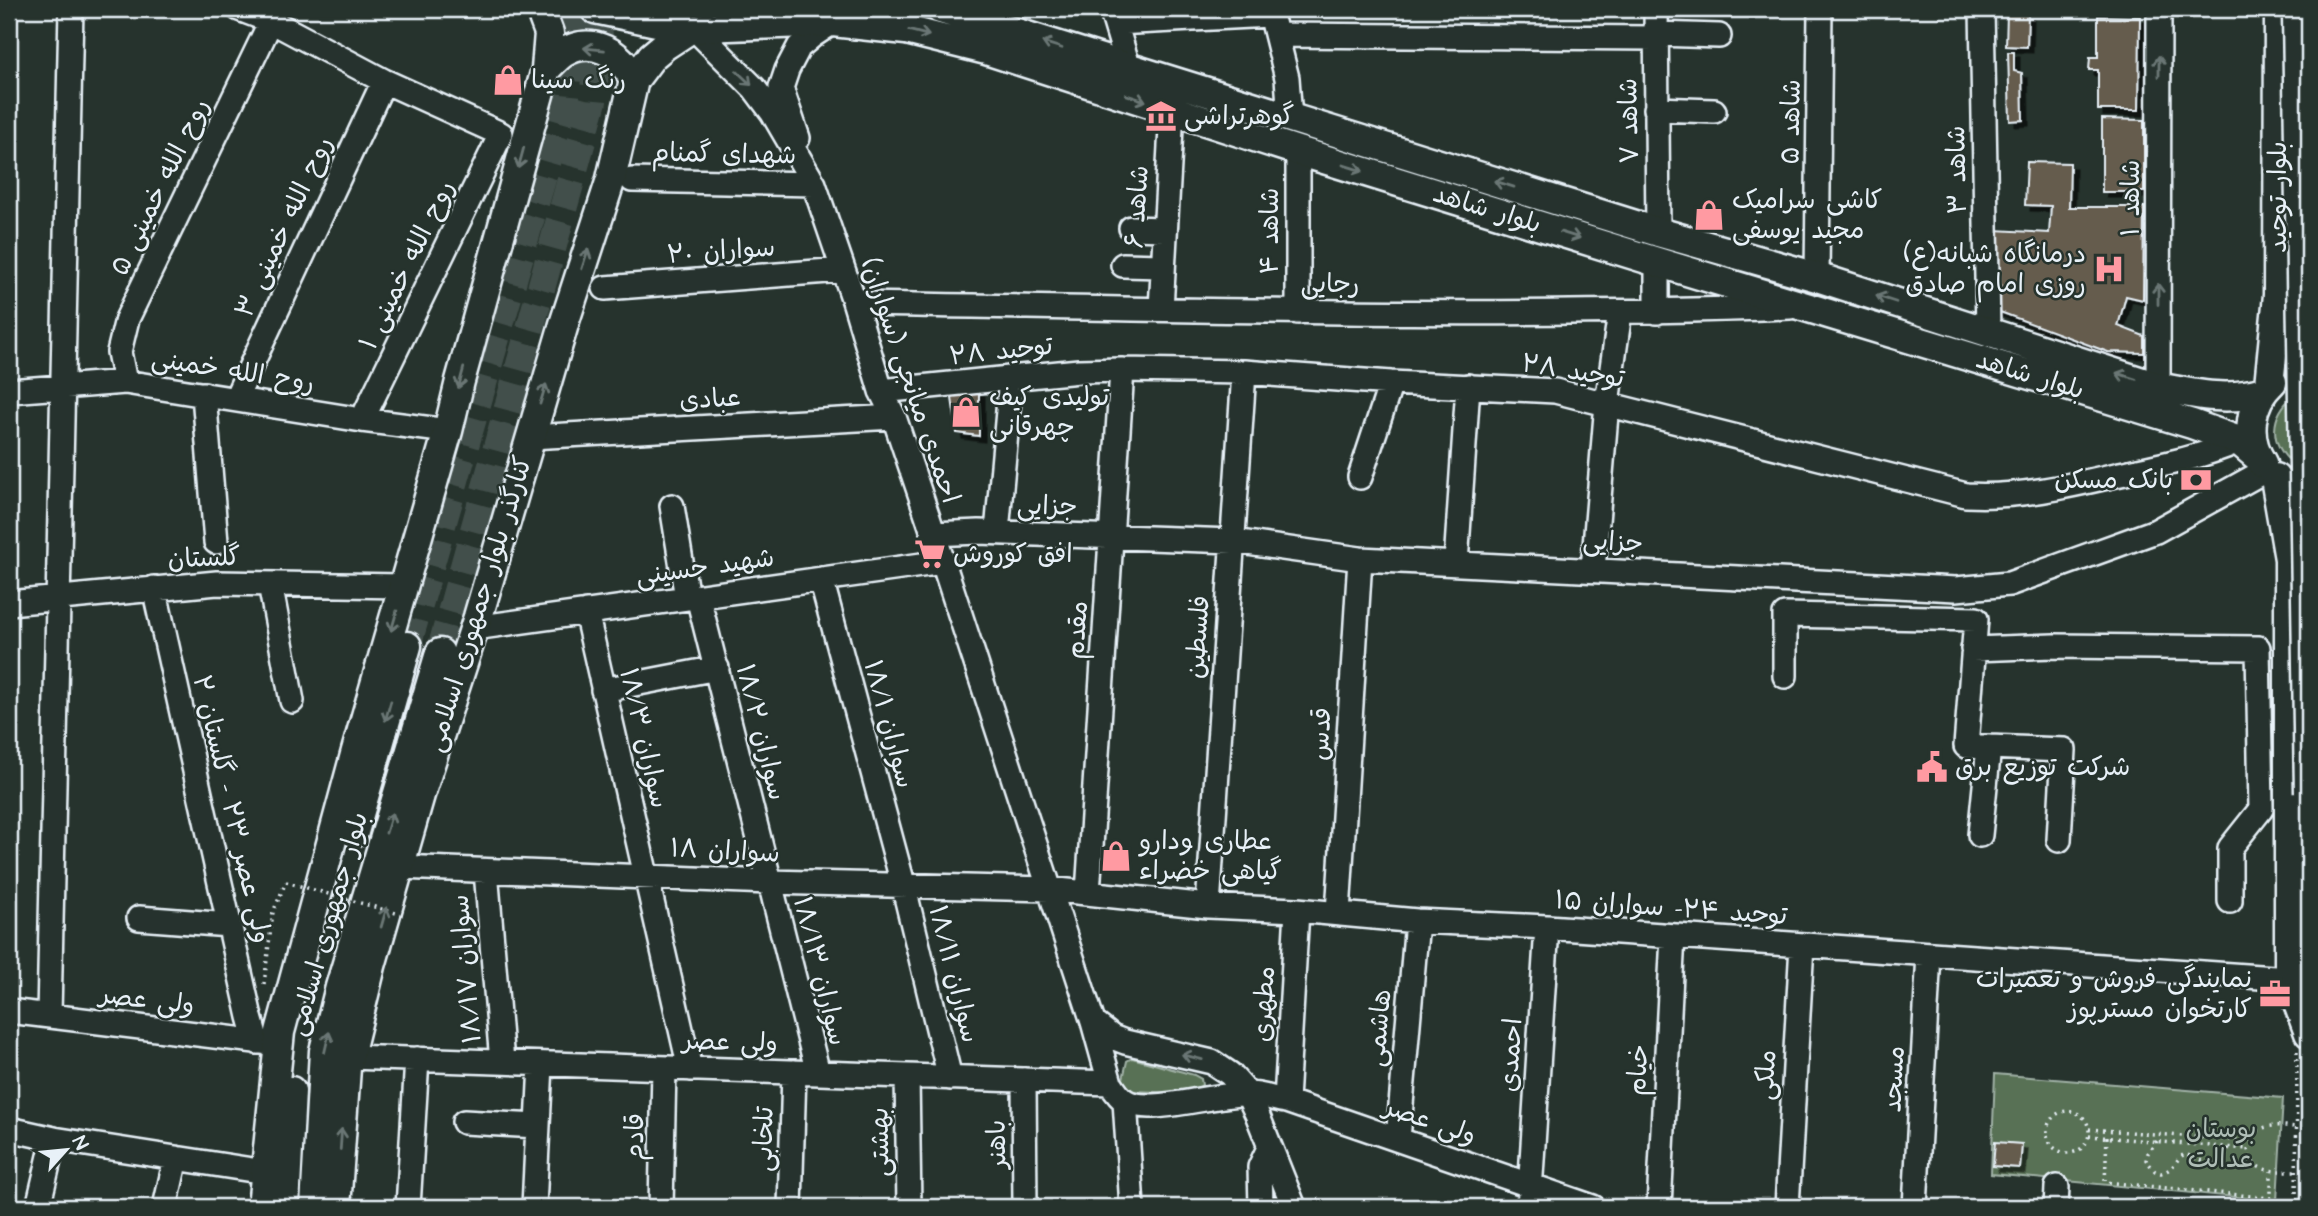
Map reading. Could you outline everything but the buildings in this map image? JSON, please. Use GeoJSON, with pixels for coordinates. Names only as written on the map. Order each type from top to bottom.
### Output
{"type":"FeatureCollection","features":[{"type":"Feature","properties":{"kind":"main road"},"geometry":{"type":"LineString","coordinates":[[262,1207],[268,1043],[448,431],[546,69],[549,33],[540,9]]}},
{"type":"Feature","properties":{"kind":"main road","name":"بلوار شاهد"},"geometry":{"type":"LineString","coordinates":[[595,9],[703,24],[832,22],[906,30],[986,50],[1298,151],[2197,426],[2260,462],[2289,486],[2309,491]]}},
{"type":"Feature","properties":{"kind":"main road","name":"بلوار شاهد"},"geometry":{"type":"LineString","coordinates":[[940,9],[1658,232],[1817,277],[2158,387],[2199,395],[2246,397],[2266,388],[2282,375],[2309,367]]}},
{"type":"Feature","properties":{"kind":"main road"},"geometry":{"type":"LineString","coordinates":[[2291,11],[2299,802]]}},
{"type":"Feature","properties":{"kind":"main road","name":"بلوار توحید"},"geometry":{"type":"LineString","coordinates":[[2260,462],[2251,430],[2252,416],[2266,388],[2278,295],[2291,11]]}},
{"type":"Feature","properties":{"kind":"main road","name":"کنارگذر بلوار جمهوری اسلامی"},"geometry":{"type":"LineString","coordinates":[[336,1207],[349,1057],[377,943],[611,179],[634,80],[652,56],[703,24]]}},
{"type":"Feature","properties":{"kind":"main road"},"geometry":{"type":"LineString","coordinates":[[546,69],[563,53],[577,48],[598,47],[615,53],[627,66],[634,80]]}},
{"type":"Feature","properties":{"kind":"main road"},"geometry":{"type":"LineString","coordinates":[[2278,295],[2300,311],[2309,313]]}},
{"type":"Feature","properties":{"kind":"main road"},"geometry":{"type":"LineString","coordinates":[[2197,426],[2214,422],[2218,412],[2211,400],[2199,395]]}},
{"type":"Feature","properties":{"kind":"main road"},"geometry":{"type":"LineString","coordinates":[[2260,462],[2299,551],[2299,802],[2289,979],[2303,1036]]}},
{"type":"Feature","properties":{"kind":"main road","name":"بلوار جمهوری اسلامی"},"geometry":{"type":"LineString","coordinates":[[285,1207],[293,1049],[407,646]]}},
{"type":"Feature","properties":{"kind":"main road","name":"بلوار جمهوری اسلامی"},"geometry":{"type":"LineString","coordinates":[[315,1207],[324,1051],[340,987],[440,653]]}},
{"type":"Feature","properties":{"kind":"street"},"geometry":{"type":"LineString","coordinates":[[49,1015],[71,9]]}},
{"type":"Feature","properties":{"kind":"street"},"geometry":{"type":"LineString","coordinates":[[239,9],[271,21],[384,81]]}},
{"type":"Feature","properties":{"kind":"street","name":"شاهد ۷"},"geometry":{"type":"LineString","coordinates":[[1656,9],[1658,232]]}},
{"type":"Feature","properties":{"kind":"street","name":"شاهد ۵"},"geometry":{"type":"LineString","coordinates":[[1817,277],[1820,9]]}},
{"type":"Feature","properties":{"kind":"street","name":"شاهد ۳"},"geometry":{"type":"LineString","coordinates":[[1982,9],[1988,331]]}},
{"type":"Feature","properties":{"kind":"street","name":"شاهد ۱"},"geometry":{"type":"LineString","coordinates":[[2158,387],[2159,9]]}},
{"type":"Feature","properties":{"kind":"street"},"geometry":{"type":"LineString","coordinates":[[1129,69],[1113,16],[1719,36]]}},
{"type":"Feature","properties":{"kind":"street"},"geometry":{"type":"LineString","coordinates":[[1272,20],[1287,78],[1290,117]]}},
{"type":"Feature","properties":{"kind":"street","name":"روح الله خمینی ۵"},"geometry":{"type":"LineString","coordinates":[[125,382],[119,352],[127,319],[271,21]]}},
{"type":"Feature","properties":{"kind":"street"},"geometry":{"type":"LineString","coordinates":[[814,184],[781,88],[787,69],[799,47],[832,22]]}},
{"type":"Feature","properties":{"kind":"street","name":"احمدی میانجی (سواران)"},"geometry":{"type":"LineString","coordinates":[[703,24],[772,112],[814,184],[881,391],[894,417],[943,562],[1093,1022],[1110,1083]]}},
{"type":"Feature","properties":{"kind":"street","name":"روح الله خمینی ۱"},"geometry":{"type":"LineString","coordinates":[[362,420],[501,134],[384,81]]}},
{"type":"Feature","properties":{"kind":"street","name":"روح الله خمینی ۳"},"geometry":{"type":"LineString","coordinates":[[236,398],[384,81]]}},
{"type":"Feature","properties":{"kind":"street"},"geometry":{"type":"LineString","coordinates":[[1656,109],[1714,111]]}},
{"type":"Feature","properties":{"kind":"street","name":"شاهد ۶"},"geometry":{"type":"LineString","coordinates":[[1161,309],[1172,110]]}},
{"type":"Feature","properties":{"kind":"street","name":"شاهد ۴"},"geometry":{"type":"LineString","coordinates":[[1298,151],[1298,312]]}},
{"type":"Feature","properties":{"kind":"street","name":"شهدای گمنام"},"geometry":{"type":"LineString","coordinates":[[632,180],[814,184]]}},
{"type":"Feature","properties":{"kind":"street"},"geometry":{"type":"LineString","coordinates":[[1131,228],[1164,229]]}},
{"type":"Feature","properties":{"kind":"street"},"geometry":{"type":"LineString","coordinates":[[1657,262],[1657,312]]}},
{"type":"Feature","properties":{"kind":"street"},"geometry":{"type":"LineString","coordinates":[[1123,265],[1162,266]]}},
{"type":"Feature","properties":{"kind":"street","name":"سواران ۲۰"},"geometry":{"type":"LineString","coordinates":[[604,288],[842,270]]}},
{"type":"Feature","properties":{"kind":"street","name":"رجایی"},"geometry":{"type":"LineString","coordinates":[[855,304],[1298,312],[1657,312],[1804,306]]}},
{"type":"Feature","properties":{"kind":"street"},"geometry":{"type":"LineString","coordinates":[[1593,569],[1607,403],[1620,312]]}},
{"type":"Feature","properties":{"kind":"street","name":"توحید ۲۸"},"geometry":{"type":"LineString","coordinates":[[881,391],[1079,371],[1122,370],[1244,372],[1555,391],[1966,495],[1993,497],[2046,491],[2203,456],[2260,462]]}},
{"type":"Feature","properties":{"kind":"street","name":"مقدم"},"geometry":{"type":"LineString","coordinates":[[1088,893],[1122,370]]}},
{"type":"Feature","properties":{"kind":"street","name":"فلسطین"},"geometry":{"type":"LineString","coordinates":[[1208,906],[1244,372]]}},
{"type":"Feature","properties":{"kind":"street"},"geometry":{"type":"LineString","coordinates":[[997,532],[1011,377]]}},
{"type":"Feature","properties":{"kind":"street","name":"روح الله خمینی"},"geometry":{"type":"LineString","coordinates":[[9,391],[125,382],[448,431]]}},
{"type":"Feature","properties":{"kind":"street"},"geometry":{"type":"LineString","coordinates":[[1360,477],[1391,383]]}},
{"type":"Feature","properties":{"kind":"street"},"geometry":{"type":"LineString","coordinates":[[1456,563],[1468,386]]}},
{"type":"Feature","properties":{"kind":"street"},"geometry":{"type":"LineString","coordinates":[[204,394],[216,542]]}},
{"type":"Feature","properties":{"kind":"street","name":"عبادی"},"geometry":{"type":"LineString","coordinates":[[530,438],[894,417]]}},
{"type":"Feature","properties":{"kind":"street","name":"جزایی"},"geometry":{"type":"LineString","coordinates":[[932,534],[997,532],[1233,541],[1360,559],[1956,589],[2009,584],[2156,531],[2260,462]]}},
{"type":"Feature","properties":{"kind":"street","name":"سواران ۱۸/۲"},"geometry":{"type":"LineString","coordinates":[[672,506],[692,597],[717,668],[769,882]]}},
{"type":"Feature","properties":{"kind":"street","name":"قدس"},"geometry":{"type":"LineString","coordinates":[[1338,913],[1360,559]]}},
{"type":"Feature","properties":{"kind":"street","name":"شهید حسینی"},"geometry":{"type":"LineString","coordinates":[[474,628],[943,562]]}},
{"type":"Feature","properties":{"kind":"street","name":"سواران ۱۸/۱"},"geometry":{"type":"LineString","coordinates":[[821,579],[904,884]]}},
{"type":"Feature","properties":{"kind":"street","name":"گلستان"},"geometry":{"type":"LineString","coordinates":[[9,603],[217,583],[403,586]]}},
{"type":"Feature","properties":{"kind":"street"},"geometry":{"type":"LineString","coordinates":[[270,584],[292,701]]}},
{"type":"Feature","properties":{"kind":"street","name":"ولی عصر ۲۳ - گلستان ۲"},"geometry":{"type":"LineString","coordinates":[[153,589],[229,925],[268,1043]]}},
{"type":"Feature","properties":{"kind":"street","name":"سواران ۱۸/۳"},"geometry":{"type":"LineString","coordinates":[[586,612],[690,1069]]}},
{"type":"Feature","properties":{"kind":"street"},"geometry":{"type":"LineString","coordinates":[[1785,676],[1786,615],[1976,619],[1966,746],[2064,750],[2059,839]]}},
{"type":"Feature","properties":{"kind":"street"},"geometry":{"type":"LineString","coordinates":[[1973,649],[2054,646],[2258,648],[2261,808],[2230,848],[2230,901]]}},
{"type":"Feature","properties":{"kind":"street"},"geometry":{"type":"LineString","coordinates":[[603,690],[717,668]]}},
{"type":"Feature","properties":{"kind":"street"},"geometry":{"type":"LineString","coordinates":[[1980,835],[1989,747]]}},
{"type":"Feature","properties":{"kind":"street"},"geometry":{"type":"LineString","coordinates":[[2261,808],[2299,802]]}},
{"type":"Feature","properties":{"kind":"street","name":"سواران ۱۸"},"geometry":{"type":"LineString","coordinates":[[399,867],[769,882],[1049,889]]}},
{"type":"Feature","properties":{"kind":"street","name":"سواران ۱۸/۱۷"},"geometry":{"type":"LineString","coordinates":[[486,870],[502,1062]]}},
{"type":"Feature","properties":{"kind":"street","name":"سواران ۱۸/۱۳"},"geometry":{"type":"LineString","coordinates":[[769,882],[818,1073]]}},
{"type":"Feature","properties":{"kind":"street","name":"سواران ۱۸/۱۱"},"geometry":{"type":"LineString","coordinates":[[904,884],[950,1078]]}},
{"type":"Feature","properties":{"kind":"street","name":"توحید ۲۴- سواران ۱۵"},"geometry":{"type":"LineString","coordinates":[[1049,889],[1208,906],[2289,979]]}},
{"type":"Feature","properties":{"kind":"street","name":"مطهری"},"geometry":{"type":"LineString","coordinates":[[1286,1101],[1297,910]]}},
{"type":"Feature","properties":{"kind":"street"},"geometry":{"type":"LineString","coordinates":[[139,918],[229,925]]}},
{"type":"Feature","properties":{"kind":"street","name":"هاشمی"},"geometry":{"type":"LineString","coordinates":[[1398,1139],[1416,921]]}},
{"type":"Feature","properties":{"kind":"street","name":"احمدی"},"geometry":{"type":"LineString","coordinates":[[1530,1197],[1547,927]]}},
{"type":"Feature","properties":{"kind":"street","name":"خیام"},"geometry":{"type":"LineString","coordinates":[[1659,1207],[1673,936]]}},
{"type":"Feature","properties":{"kind":"street","name":"ملکی"},"geometry":{"type":"LineString","coordinates":[[1787,1207],[1802,945]]}},
{"type":"Feature","properties":{"kind":"street","name":"مسجد"},"geometry":{"type":"LineString","coordinates":[[1915,1207],[1929,954]]}},
{"type":"Feature","properties":{"kind":"street","name":"ولی عصر"},"geometry":{"type":"LineString","coordinates":[[9,1011],[268,1043]]}},
{"type":"Feature","properties":{"kind":"street"},"geometry":{"type":"LineString","coordinates":[[1093,1022],[1112,1037],[1125,1042],[1212,1062],[1230,1074],[1247,1093],[1294,1207]]}},
{"type":"Feature","properties":{"kind":"street","name":"ولی عصر"},"geometry":{"type":"LineString","coordinates":[[349,1057],[1110,1083]]}},
{"type":"Feature","properties":{"kind":"street"},"geometry":{"type":"LineString","coordinates":[[408,1207],[417,1059]]}},
{"type":"Feature","properties":{"kind":"street"},"geometry":{"type":"LineString","coordinates":[[534,1207],[541,1064]]}},
{"type":"Feature","properties":{"kind":"street","name":"قادم"},"geometry":{"type":"LineString","coordinates":[[661,1207],[664,1068]]}},
{"type":"Feature","properties":{"kind":"street","name":"تلخابی"},"geometry":{"type":"LineString","coordinates":[[790,1207],[793,1072]]}},
{"type":"Feature","properties":{"kind":"street","name":"بهشتی"},"geometry":{"type":"LineString","coordinates":[[907,1076],[909,1207]]}},
{"type":"Feature","properties":{"kind":"street","name":"باهنر"},"geometry":{"type":"LineString","coordinates":[[1024,1080],[1026,1207]]}},
{"type":"Feature","properties":{"kind":"street"},"geometry":{"type":"LineString","coordinates":[[1110,1083],[1125,1101],[1136,1106],[1155,1106],[1247,1093]]}},
{"type":"Feature","properties":{"kind":"street","name":"ولی عصر"},"geometry":{"type":"LineString","coordinates":[[1247,1093],[1286,1101],[1398,1139],[1530,1197],[1593,1207]]}},
{"type":"Feature","properties":{"kind":"street"},"geometry":{"type":"LineString","coordinates":[[1125,1101],[1132,1207]]}},
{"type":"Feature","properties":{"kind":"street"},"geometry":{"type":"LineString","coordinates":[[464,1122],[538,1126]]}},
{"type":"Feature","properties":{"kind":"street"},"geometry":{"type":"LineString","coordinates":[[9,1129],[54,1139],[265,1172]]}},
{"type":"Feature","properties":{"kind":"street"},"geometry":{"type":"LineString","coordinates":[[38,1207],[54,1139]]}},
{"type":"Feature","properties":{"kind":"street"},"geometry":{"type":"LineString","coordinates":[[1261,1207],[1260,1167],[1269,1148]]}},
{"type":"Feature","properties":{"kind":"street"},"geometry":{"type":"LineString","coordinates":[[165,1207],[176,1158]]}},
{"type":"Feature","properties":{"kind":"path"},"geometry":{"type":"LineString","coordinates":[[264,990],[273,912],[286,882],[403,915]]}},
{"type":"Feature","properties":{"kind":"path"},"geometry":{"type":"LineString","coordinates":[[2296,1207],[2296,1127],[2303,1036]]}},
{"type":"Feature","properties":{"kind":"path"},"geometry":{"type":"LineString","coordinates":[[2070,1111],[2083,1117],[2089,1129],[2089,1136],[2082,1147],[2071,1153],[2053,1146],[2047,1133],[2056,1114],[2070,1111]]}},
{"type":"Feature","properties":{"kind":"path"},"geometry":{"type":"LineString","coordinates":[[2296,1127],[2271,1125],[2257,1131],[2248,1141],[2249,1156],[2256,1166],[2271,1171],[2296,1171]]}},
{"type":"Feature","properties":{"kind":"path"},"geometry":{"type":"LineString","coordinates":[[2089,1129],[2248,1141]]}},
{"type":"Feature","properties":{"kind":"path"},"geometry":{"type":"LineString","coordinates":[[2089,1136],[2248,1149]]}},
{"type":"Feature","properties":{"kind":"path"},"geometry":{"type":"LineString","coordinates":[[2107,1137],[2105,1182],[2271,1198],[2271,1171]]}},
{"type":"Feature","properties":{"kind":"path"},"geometry":{"type":"LineString","coordinates":[[2157,1142],[2146,1160],[2155,1171],[2161,1173],[2174,1167],[2180,1156],[2185,1154],[2192,1154],[2213,1165],[2225,1156],[2229,1147]]}},
{"type":"Feature","properties":{"kind":"path"},"geometry":{"type":"LineString","coordinates":[[2192,1144],[2192,1154]]}},
{"type":"Feature","properties":{"kind":"green space"},"geometry":{"type":"Polygon","coordinates":[[[2293,396],[2291,462],[2279,446],[2275,429],[2280,412],[2293,396]]]}},
{"type":"Feature","properties":{"kind":"green space"},"geometry":{"type":"Polygon","coordinates":[[[1132,1058],[1194,1075],[1201,1079],[1202,1085],[1196,1089],[1178,1092],[1131,1091],[1123,1079],[1127,1061],[1132,1058]]]}},
{"type":"Feature","properties":{"kind":"green space","name":"بوستان عدالت"},"geometry":{"type":"Polygon","coordinates":[[[1995,1074],[2283,1098],[2277,1201],[1991,1174],[1995,1074]]]}},
{"type":"Feature","properties":{"kind":"tunnel"},"geometry":{"type":"LineString","coordinates":[[407,646],[566,96],[572,30],[569,9]]}},
{"type":"Feature","properties":{"kind":"tunnel"},"geometry":{"type":"LineString","coordinates":[[440,653],[593,101],[599,35],[596,9]]}},
{"type":"Feature","properties":{"kind":"place","name":"رنگ سینا"},"geometry":{"type":"Point","coordinates":[508,80]}},
{"type":"Feature","properties":{"kind":"place","name":"گوهرتراشی"},"geometry":{"type":"Point","coordinates":[1161,116]}},
{"type":"Feature","properties":{"kind":"place","name":"کاشی سرامیک مجید یوسفی"},"geometry":{"type":"Point","coordinates":[1709,215]}},
{"type":"Feature","properties":{"kind":"place","name":"(ع)درمانگاه شبانه روزی امام صادق"},"geometry":{"type":"Point","coordinates":[2109,269]}},
{"type":"Feature","properties":{"kind":"place","name":"تولیدی کیف چهرقانی"},"geometry":{"type":"Point","coordinates":[966,412]}},
{"type":"Feature","properties":{"kind":"place","name":"بانک مسکن"},"geometry":{"type":"Point","coordinates":[2196,480]}},
{"type":"Feature","properties":{"kind":"place","name":"افق کوروش"},"geometry":{"type":"Point","coordinates":[930,554]}},
{"type":"Feature","properties":{"kind":"place","name":"شرکت توزیع برق"},"geometry":{"type":"Point","coordinates":[1932,767]}},
{"type":"Feature","properties":{"kind":"place","name":"عطاری ودارو گیاهی خضراء"},"geometry":{"type":"Point","coordinates":[1116,856]}},
{"type":"Feature","properties":{"kind":"place","name":"نمایندگی فروش و تعمیرات کارتخوان مسترپوز"},"geometry":{"type":"Point","coordinates":[2275,994]}}]}
